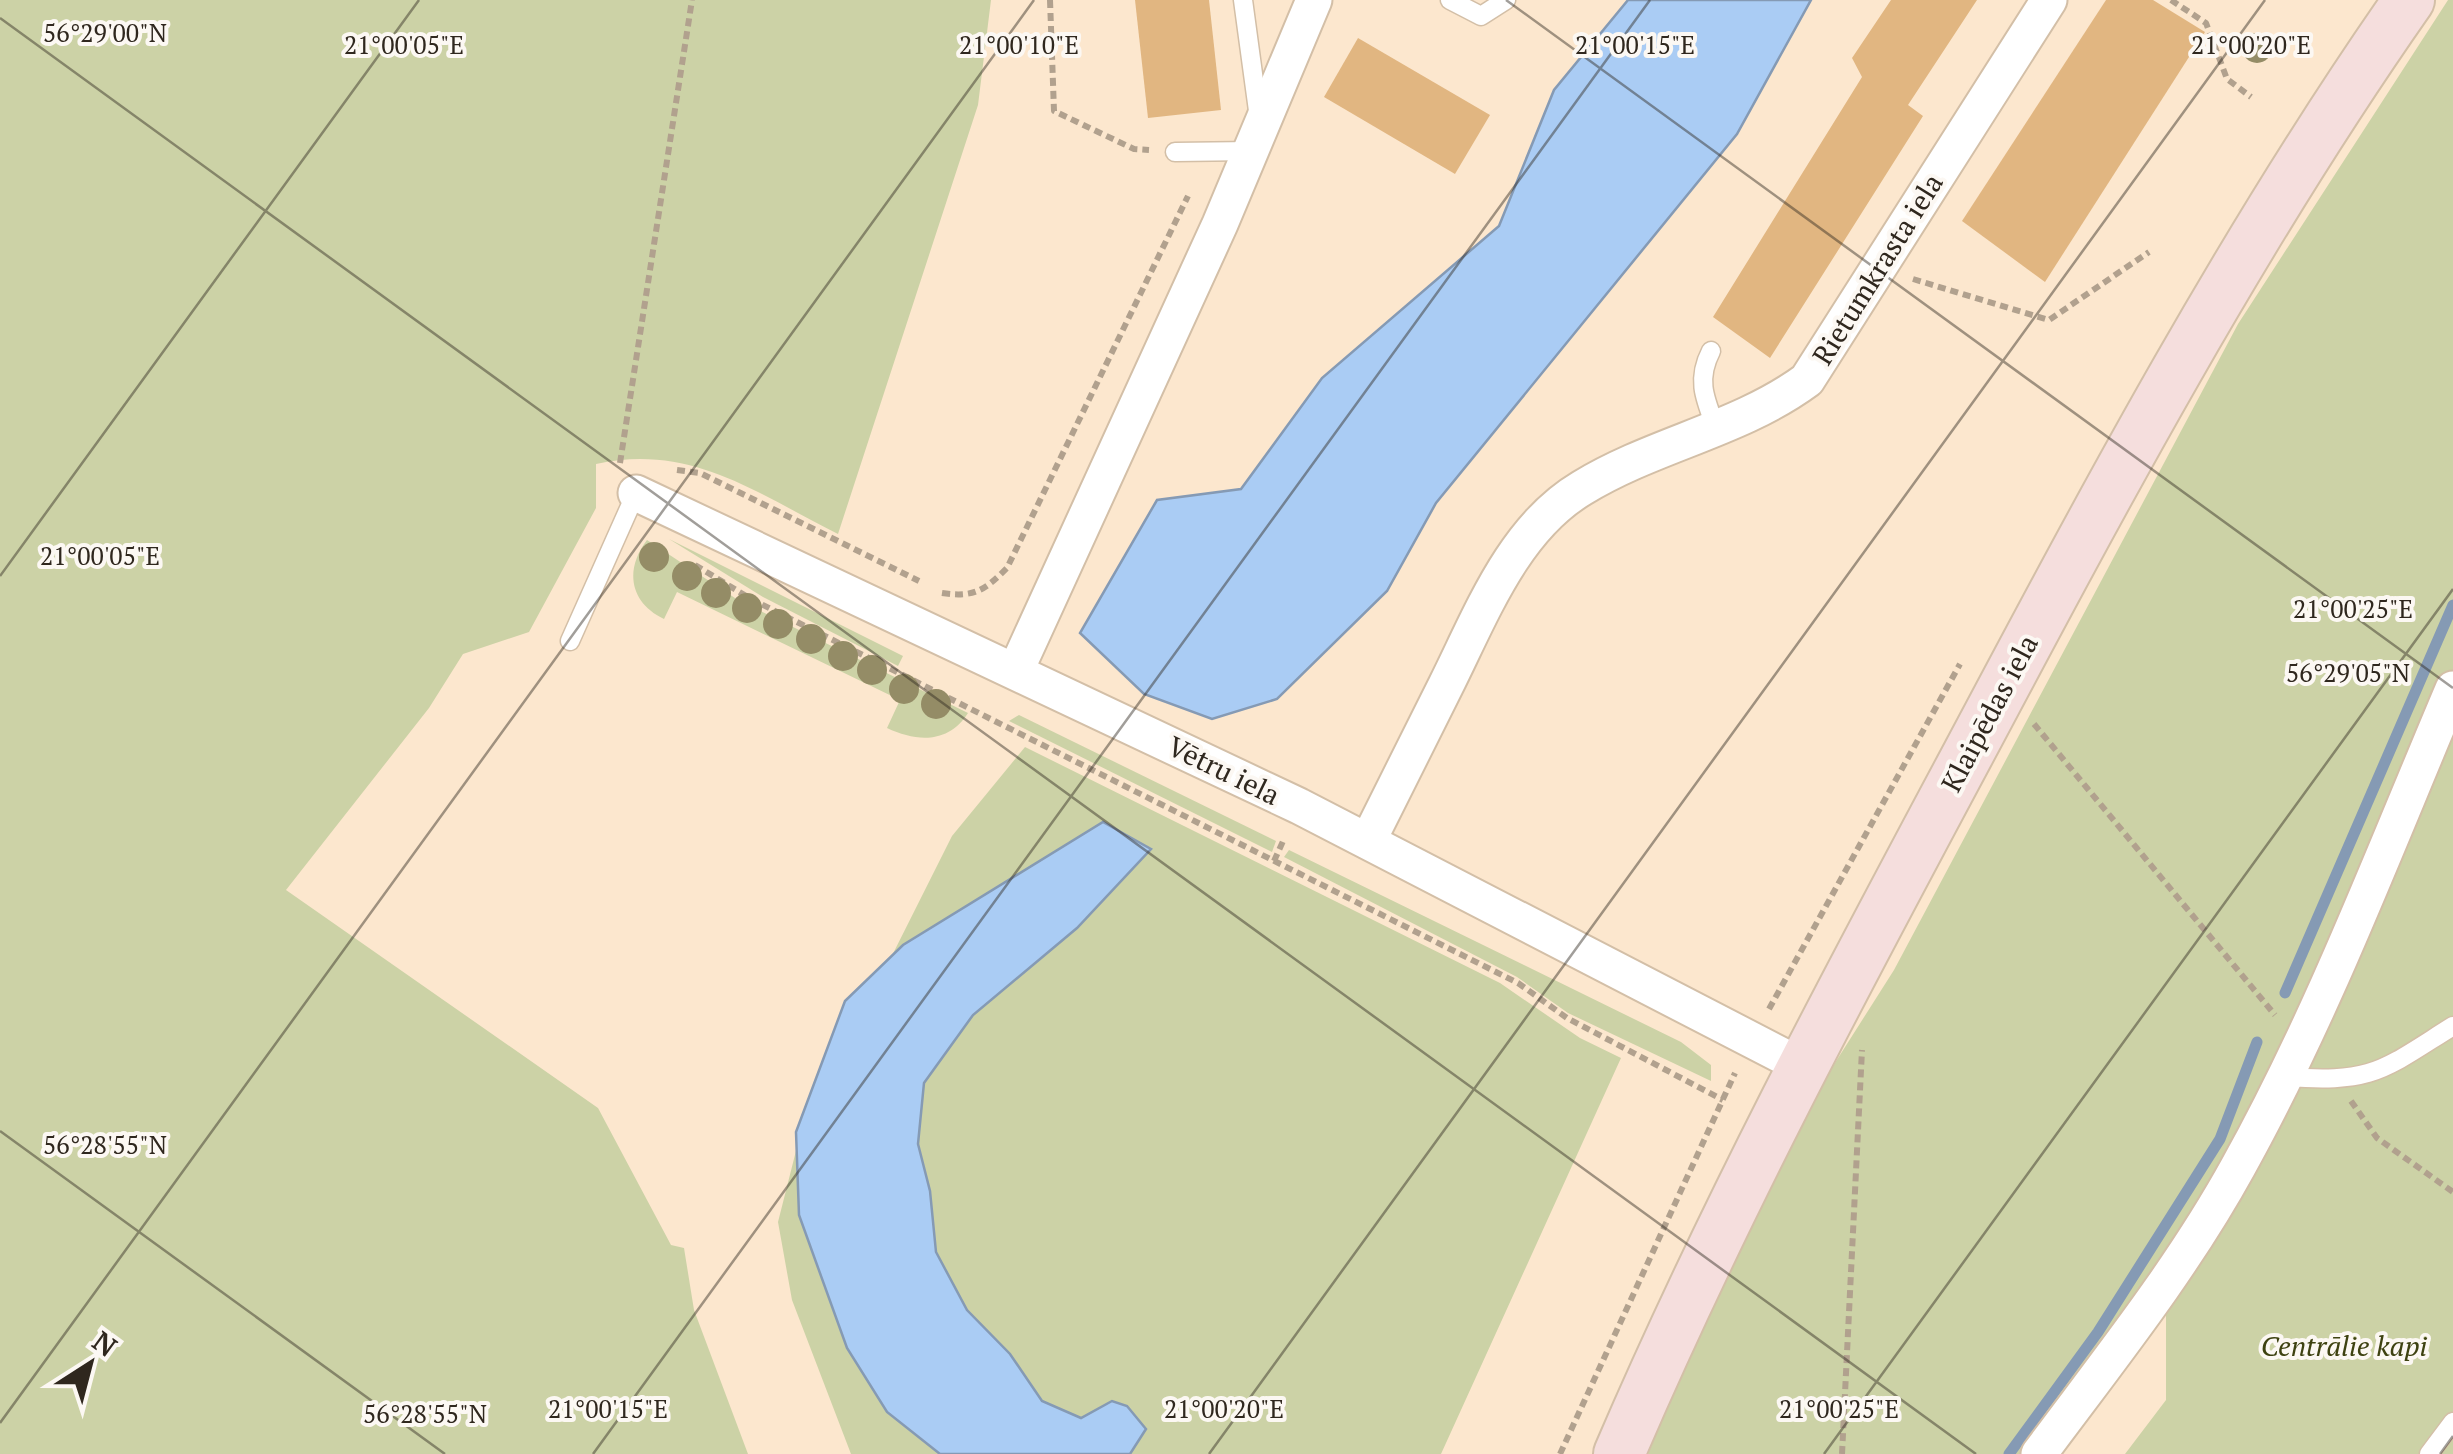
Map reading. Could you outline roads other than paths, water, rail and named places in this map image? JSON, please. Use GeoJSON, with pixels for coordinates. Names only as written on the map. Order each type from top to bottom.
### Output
{"type":"FeatureCollection","features":[{"type":"Feature","properties":{"kind":"main road","name":"Klaipēdas iela"},"geometry":{"type":"LineString","coordinates":[[1619,1454],[1664,1349],[1802,1066],[2136,438],[2255,233],[2409,0]]}},
{"type":"Feature","properties":{"kind":"street"},"geometry":{"type":"LineString","coordinates":[[1016,670],[1256,140],[1314,0]]}},
{"type":"Feature","properties":{"kind":"street","name":"Rietumkrasta iela"},"geometry":{"type":"LineString","coordinates":[[1368,840],[1490,596],[1524,540],[1577,490],[1633,459],[1770,408],[1807,380],[2049,0]]}},
{"type":"Feature","properties":{"kind":"street","name":"Vētru iela"},"geometry":{"type":"LineString","coordinates":[[636,493],[1368,840],[1802,1066]]}},
{"type":"Feature","properties":{"kind":"street"},"geometry":{"type":"LineString","coordinates":[[2039,1454],[2160,1292],[2236,1171],[2294,1062],[2453,689]]}},
{"type":"Feature","properties":{"kind":"lane"},"geometry":{"type":"LineString","coordinates":[[1175,152],[1210,152],[1256,140],[1243,0]]}},
{"type":"Feature","properties":{"kind":"lane"},"geometry":{"type":"LineString","coordinates":[[1450,0],[1481,16],[1506,0]]}},
{"type":"Feature","properties":{"kind":"lane"},"geometry":{"type":"LineString","coordinates":[[1711,350],[1702,370],[1701,387],[1716,428]]}},
{"type":"Feature","properties":{"kind":"lane"},"geometry":{"type":"LineString","coordinates":[[570,640],[636,493]]}},
{"type":"Feature","properties":{"kind":"lane"},"geometry":{"type":"LineString","coordinates":[[2294,1062],[2340,1080],[2378,1074],[2453,1026]]}},
{"type":"Feature","properties":{"kind":"lane"},"geometry":{"type":"LineString","coordinates":[[2429,1454],[2453,1422]]}},
{"type":"Feature","properties":{"kind":"water"},"geometry":{"type":"Polygon","coordinates":[[[1628,0],[1811,0],[1737,134],[1436,503],[1387,591],[1277,699],[1212,719],[1144,694],[1080,633],[1157,500],[1241,489],[1322,378],[1499,226],[1554,90],[1628,0]]]}},
{"type":"Feature","properties":{"kind":"water"},"geometry":{"type":"Polygon","coordinates":[[[1103,822],[1151,849],[1077,928],[973,1015],[924,1083],[918,1144],[930,1191],[936,1252],[967,1310],[1010,1354],[1042,1401],[1081,1418],[1112,1401],[1127,1406],[1146,1429],[1130,1454],[940,1454],[887,1412],[847,1348],[799,1215],[796,1132],[845,1001],[903,945],[1103,822]]]}},
{"type":"Feature","properties":{"kind":"waterway"},"geometry":{"type":"LineString","coordinates":[[2285,993],[2453,605]]}},
{"type":"Feature","properties":{"kind":"waterway"},"geometry":{"type":"LineString","coordinates":[[2009,1454],[2098,1332],[2220,1139],[2257,1042]]}},
{"type":"Feature","properties":{"kind":"park label","name":"Centrālie kapi"},"geometry":{"type":"Point","coordinates":[2344,1345]}}]}
